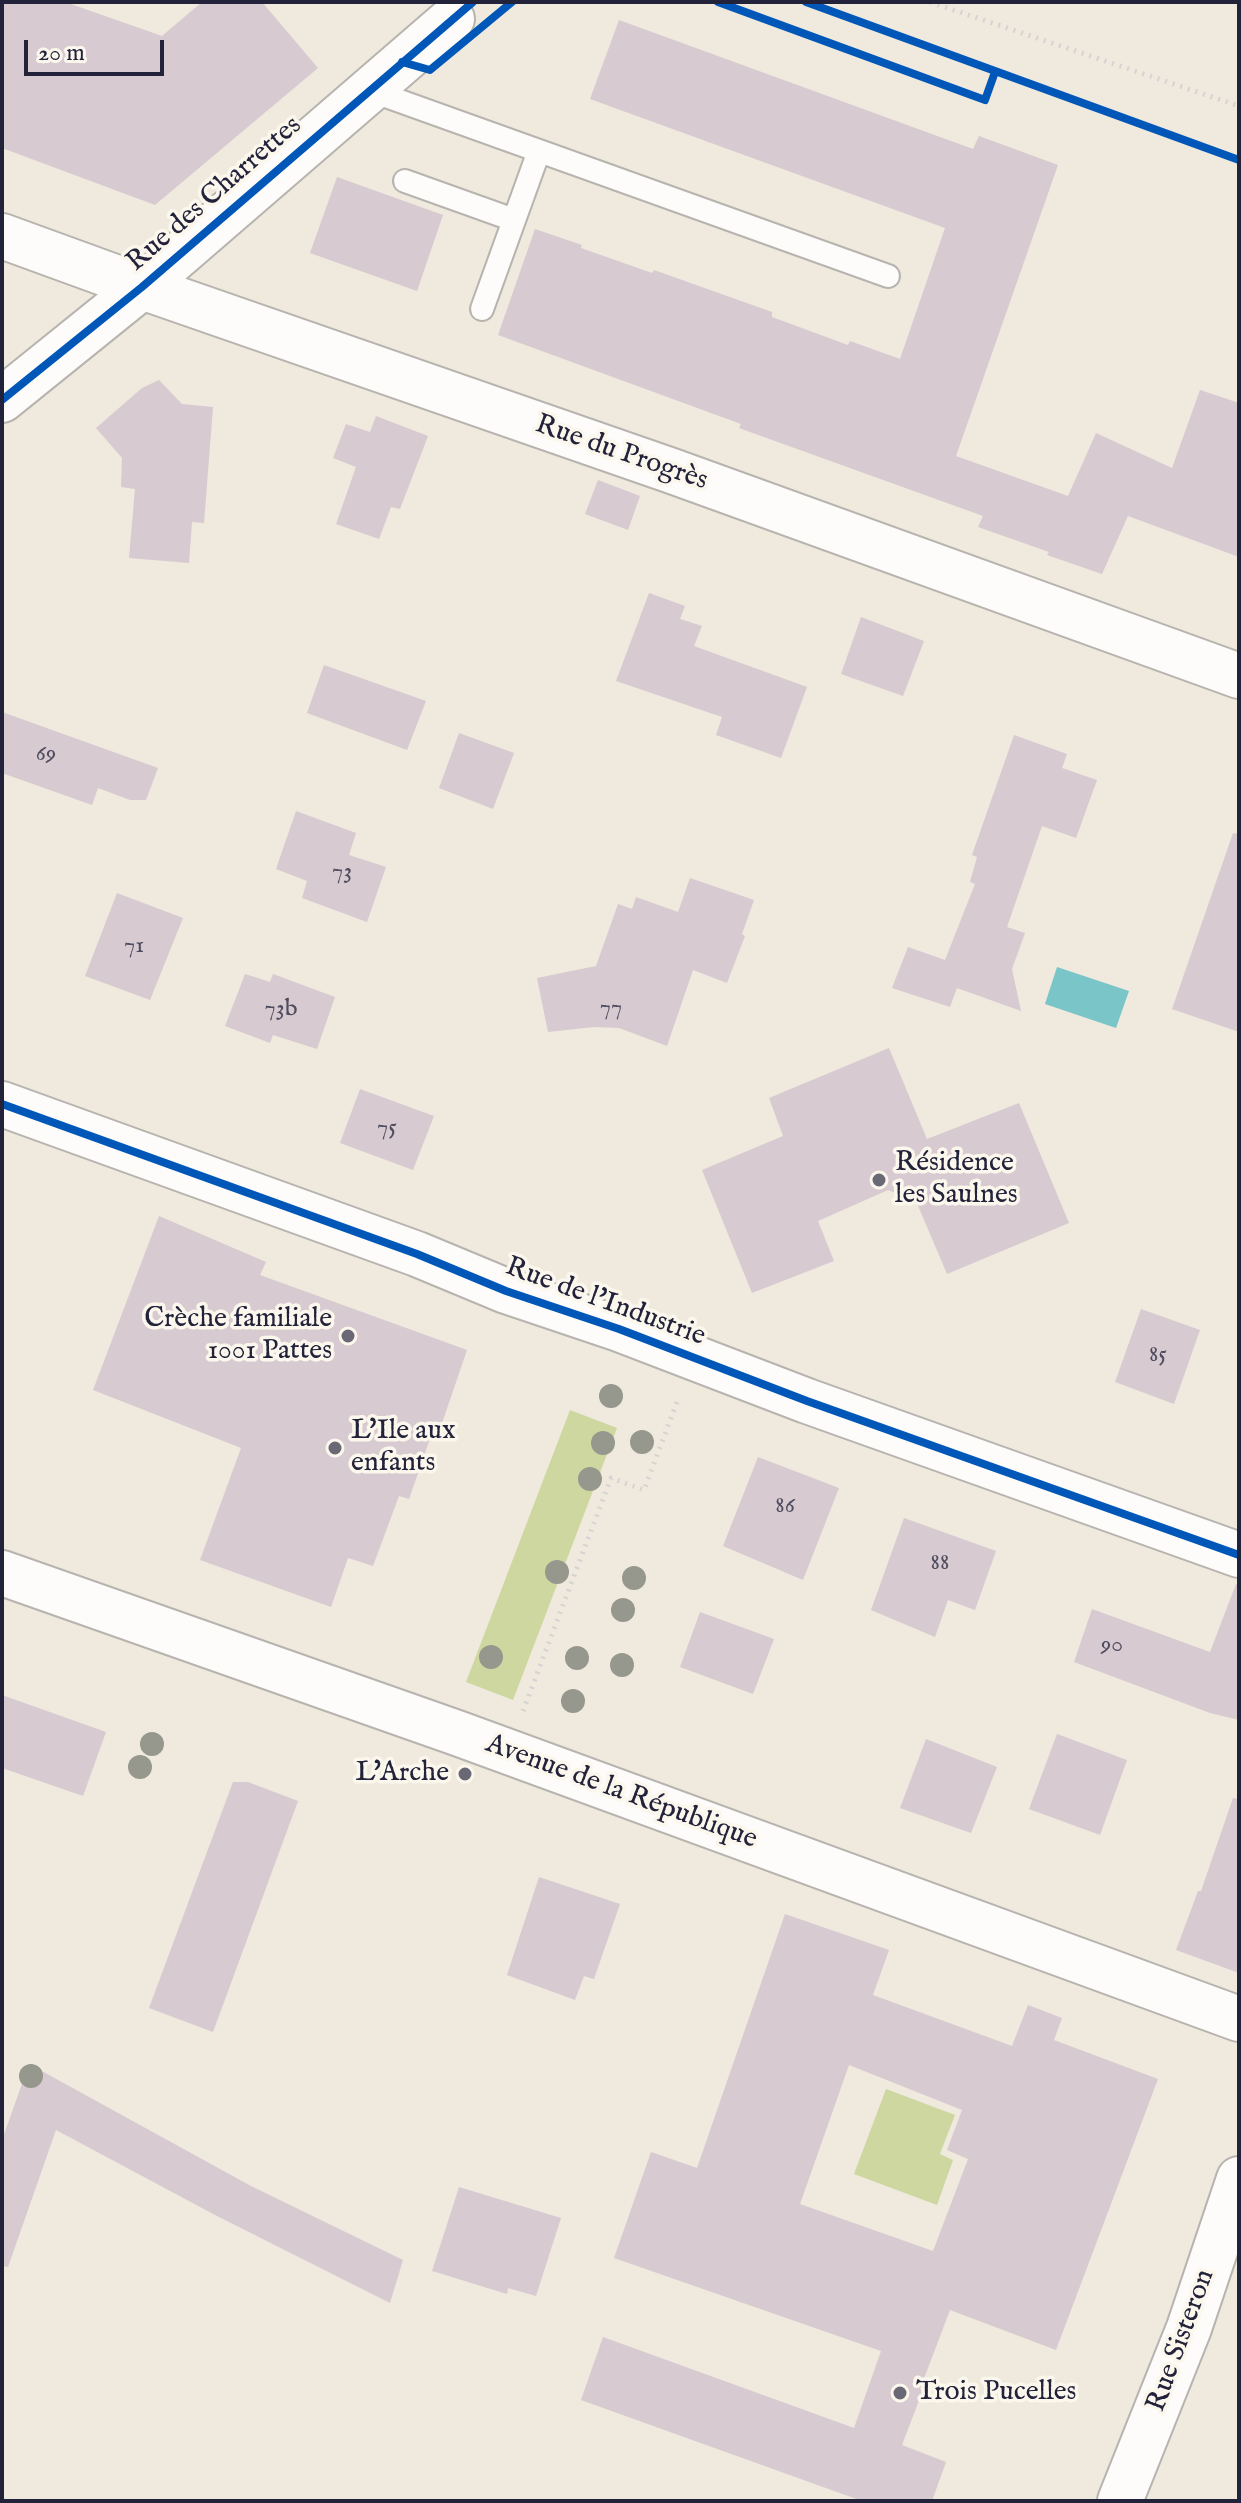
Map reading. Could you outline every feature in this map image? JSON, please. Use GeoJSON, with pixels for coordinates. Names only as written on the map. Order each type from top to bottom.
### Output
{"type":"FeatureCollection","features":[{"type":"Feature","properties":{"kind":"street","name":"Rue des Charrettes"},"geometry":{"type":"LineString","coordinates":[[2,400],[142,287],[452,19]]}},
{"type":"Feature","properties":{"kind":"street","name":"Rue du Progrès"},"geometry":{"type":"LineString","coordinates":[[2,236],[672,471],[1239,676]]}},
{"type":"Feature","properties":{"kind":"street","name":"Rue de l'Industrie"},"geometry":{"type":"LineString","coordinates":[[2,1104],[417,1254],[506,1291],[619,1329],[807,1401],[1239,1555]]}},
{"type":"Feature","properties":{"kind":"street","name":"Avenue de la République"},"geometry":{"type":"LineString","coordinates":[[2,1573],[457,1733],[1239,2019]]}},
{"type":"Feature","properties":{"kind":"street","name":"Rue Sisteron"},"geometry":{"type":"LineString","coordinates":[[1120,2501],[1189,2328],[1239,2179]]}},
{"type":"Feature","properties":{"kind":"lane"},"geometry":{"type":"LineString","coordinates":[[369,90],[888,276]]}},
{"type":"Feature","properties":{"kind":"lane"},"geometry":{"type":"LineString","coordinates":[[482,309],[539,151]]}},
{"type":"Feature","properties":{"kind":"lane"},"geometry":{"type":"LineString","coordinates":[[405,181],[514,220]]}},
{"type":"Feature","properties":{"kind":"path"},"geometry":{"type":"LineString","coordinates":[[930,2],[1239,106]]}},
{"type":"Feature","properties":{"kind":"path"},"geometry":{"type":"LineString","coordinates":[[523,1712],[611,1478],[644,1490],[678,1401]]}},
{"type":"Feature","properties":{"kind":"green space"},"geometry":{"type":"Polygon","coordinates":[[[570,1410],[617,1428],[513,1700],[466,1682],[570,1410]]]}},
{"type":"Feature","properties":{"kind":"green space"},"geometry":{"type":"Polygon","coordinates":[[[886,2089],[955,2115],[940,2154],[953,2160],[937,2205],[854,2174],[886,2089]]]}},
{"type":"Feature","properties":{"kind":"water"},"geometry":{"type":"Polygon","coordinates":[[[1057,967],[1129,991],[1116,1028],[1045,1004],[1057,967]]]}},
{"type":"Feature","properties":{"kind":"building"},"geometry":{"type":"Polygon","coordinates":[[[2,2],[65,2],[162,36],[202,2],[262,2],[318,68],[155,205],[2,148],[2,2]]]}},
{"type":"Feature","properties":{"kind":"building"},"geometry":{"type":"Polygon","coordinates":[[[619,20],[973,149],[979,136],[1058,165],[956,456],[1068,496],[1096,433],[1172,468],[1200,390],[1239,403],[1239,557],[1128,516],[1102,574],[978,527],[983,516],[739,428],[741,424],[498,335],[535,229],[652,273],[654,270],[772,312],[772,317],[848,345],[850,341],[900,359],[945,228],[590,99],[619,20]]]}},
{"type":"Feature","properties":{"kind":"building"},"geometry":{"type":"Polygon","coordinates":[[[337,177],[443,215],[417,291],[310,253],[337,177]]]}},
{"type":"Feature","properties":{"kind":"building"},"geometry":{"type":"Polygon","coordinates":[[[159,380],[182,404],[213,407],[204,523],[192,522],[189,563],[129,558],[135,489],[121,487],[122,458],[96,428],[142,388],[159,380]]]}},
{"type":"Feature","properties":{"kind":"building"},"geometry":{"type":"Polygon","coordinates":[[[376,416],[428,436],[400,509],[391,507],[379,539],[336,524],[356,467],[333,458],[346,424],[370,432],[376,416]]]}},
{"type":"Feature","properties":{"kind":"building"},"geometry":{"type":"Polygon","coordinates":[[[598,480],[640,496],[628,530],[585,514],[598,480]]]}},
{"type":"Feature","properties":{"kind":"building"},"geometry":{"type":"Polygon","coordinates":[[[649,593],[685,606],[680,619],[702,626],[694,646],[807,687],[781,758],[716,735],[722,717],[616,681],[649,593]]]}},
{"type":"Feature","properties":{"kind":"building"},"geometry":{"type":"Polygon","coordinates":[[[861,617],[924,641],[903,696],[841,674],[861,617]]]}},
{"type":"Feature","properties":{"kind":"building"},"geometry":{"type":"Polygon","coordinates":[[[324,665],[426,701],[407,750],[307,713],[324,665]]]}},
{"type":"Feature","properties":{"kind":"building"},"geometry":{"type":"Polygon","coordinates":[[[2,712],[158,768],[146,800],[130,800],[98,788],[92,805],[2,773],[2,712]]]}},
{"type":"Feature","properties":{"kind":"building"},"geometry":{"type":"Polygon","coordinates":[[[459,733],[514,753],[493,809],[439,788],[459,733]]]}},
{"type":"Feature","properties":{"kind":"building"},"geometry":{"type":"Polygon","coordinates":[[[1014,735],[1067,754],[1062,768],[1097,780],[1076,838],[1042,826],[1007,927],[1025,933],[1012,969],[1021,1011],[957,988],[950,1007],[892,988],[908,947],[945,960],[975,884],[970,882],[977,857],[972,855],[1014,735]]]}},
{"type":"Feature","properties":{"kind":"building"},"geometry":{"type":"Polygon","coordinates":[[[296,811],[356,833],[349,855],[386,867],[367,922],[302,898],[307,881],[276,869],[296,811]]]}},
{"type":"Feature","properties":{"kind":"building"},"geometry":{"type":"Polygon","coordinates":[[[1233,833],[1239,834],[1239,1032],[1172,1009],[1233,833]]]}},
{"type":"Feature","properties":{"kind":"building"},"geometry":{"type":"Polygon","coordinates":[[[690,878],[754,900],[742,934],[745,936],[727,983],[693,970],[667,1046],[619,1028],[594,1027],[548,1032],[537,978],[596,966],[618,904],[632,909],[636,897],[678,912],[690,878]]]}},
{"type":"Feature","properties":{"kind":"building"},"geometry":{"type":"Polygon","coordinates":[[[117,893],[183,918],[150,1000],[85,976],[117,893]]]}},
{"type":"Feature","properties":{"kind":"building"},"geometry":{"type":"Polygon","coordinates":[[[245,974],[270,982],[273,974],[335,997],[317,1049],[273,1035],[270,1043],[225,1026],[245,974]]]}},
{"type":"Feature","properties":{"kind":"building","name":"Résidence les Saulnes"},"geometry":{"type":"Polygon","coordinates":[[[889,1048],[927,1139],[1019,1103],[1069,1223],[947,1274],[916,1201],[888,1190],[818,1221],[834,1261],[752,1293],[702,1170],[783,1136],[769,1098],[889,1048]]]}},
{"type":"Feature","properties":{"kind":"building"},"geometry":{"type":"Polygon","coordinates":[[[360,1089],[434,1116],[413,1170],[340,1143],[360,1089]]]}},
{"type":"Feature","properties":{"kind":"building"},"geometry":{"type":"Polygon","coordinates":[[[159,1216],[266,1262],[260,1275],[467,1350],[439,1432],[433,1430],[409,1499],[399,1496],[373,1566],[348,1558],[331,1607],[200,1560],[241,1448],[93,1390],[159,1216]]]}},
{"type":"Feature","properties":{"kind":"building"},"geometry":{"type":"Polygon","coordinates":[[[1141,1309],[1200,1330],[1174,1404],[1115,1382],[1141,1309]]]}},
{"type":"Feature","properties":{"kind":"building"},"geometry":{"type":"Polygon","coordinates":[[[758,1457],[839,1488],[803,1580],[723,1546],[758,1457]]]}},
{"type":"Feature","properties":{"kind":"building"},"geometry":{"type":"Polygon","coordinates":[[[904,1518],[996,1551],[975,1610],[948,1600],[935,1637],[871,1610],[904,1518]]]}},
{"type":"Feature","properties":{"kind":"building"},"geometry":{"type":"Polygon","coordinates":[[[1236,1584],[1239,1585],[1239,1720],[1210,1713],[1074,1662],[1092,1609],[1210,1652],[1236,1584]]]}},
{"type":"Feature","properties":{"kind":"building"},"geometry":{"type":"Polygon","coordinates":[[[700,1612],[774,1639],[753,1694],[680,1667],[700,1612]]]}},
{"type":"Feature","properties":{"kind":"building"},"geometry":{"type":"Polygon","coordinates":[[[2,1695],[106,1732],[83,1796],[2,1768],[2,1695]]]}},
{"type":"Feature","properties":{"kind":"building"},"geometry":{"type":"Polygon","coordinates":[[[1057,1734],[1127,1760],[1100,1835],[1029,1809],[1057,1734]]]}},
{"type":"Feature","properties":{"kind":"building"},"geometry":{"type":"Polygon","coordinates":[[[926,1739],[997,1767],[971,1833],[900,1808],[926,1739]]]}},
{"type":"Feature","properties":{"kind":"building"},"geometry":{"type":"Polygon","coordinates":[[[233,1782],[248,1782],[298,1801],[213,2032],[149,2008],[233,1782]]]}},
{"type":"Feature","properties":{"kind":"building"},"geometry":{"type":"Polygon","coordinates":[[[1233,1798],[1239,1799],[1239,1973],[1176,1950],[1198,1891],[1201,1891],[1233,1798]]]}},
{"type":"Feature","properties":{"kind":"building"},"geometry":{"type":"Polygon","coordinates":[[[539,1877],[620,1904],[594,1979],[584,1976],[575,2000],[507,1975],[539,1877]]]}},
{"type":"Feature","properties":{"kind":"building"},"geometry":{"type":"Polygon","coordinates":[[[785,1914],[889,1950],[873,1995],[1012,2046],[1028,2005],[1062,2018],[1054,2040],[1158,2079],[1056,2350],[950,2310],[902,2445],[946,2462],[932,2501],[862,2501],[581,2400],[603,2337],[854,2428],[881,2351],[614,2258],[651,2152],[697,2168],[785,1914]],[[849,2065],[800,2204],[933,2251],[968,2159],[947,2150],[962,2110],[849,2065]]]}},
{"type":"Feature","properties":{"kind":"building"},"geometry":{"type":"Polygon","coordinates":[[[29,2064],[251,2186],[403,2260],[390,2303],[56,2130],[8,2267],[2,2266],[2,2140],[29,2064]]]}},
{"type":"Feature","properties":{"kind":"building"},"geometry":{"type":"Polygon","coordinates":[[[459,2187],[561,2218],[536,2296],[508,2288],[507,2294],[432,2271],[459,2187]]]}},
{"type":"Feature","properties":{"kind":"cycle path"},"geometry":{"type":"LineString","coordinates":[[2,400],[142,287],[473,2]]}},
{"type":"Feature","properties":{"kind":"cycle path"},"geometry":{"type":"LineString","coordinates":[[402,62],[430,70],[512,2]]}},
{"type":"Feature","properties":{"kind":"cycle path"},"geometry":{"type":"LineString","coordinates":[[718,2],[985,100],[995,72]]}},
{"type":"Feature","properties":{"kind":"cycle path"},"geometry":{"type":"LineString","coordinates":[[806,2],[1239,160]]}},
{"type":"Feature","properties":{"kind":"cycle path"},"geometry":{"type":"LineString","coordinates":[[2,1104],[417,1254],[506,1291],[619,1329],[807,1401],[1239,1555]]}},
{"type":"Feature","properties":{"kind":"place","name":"Résidence les Saulnes"},"geometry":{"type":"Point","coordinates":[879,1180]}},
{"type":"Feature","properties":{"kind":"place","name":"Crèche familiale 1001 Pattes"},"geometry":{"type":"Point","coordinates":[348,1336]}},
{"type":"Feature","properties":{"kind":"place","name":"L'Ile aux enfants"},"geometry":{"type":"Point","coordinates":[335,1448]}},
{"type":"Feature","properties":{"kind":"place","name":"L'Arche"},"geometry":{"type":"Point","coordinates":[465,1774]}},
{"type":"Feature","properties":{"kind":"place","name":"Trois Pucelles"},"geometry":{"type":"Point","coordinates":[900,2393]}}]}
